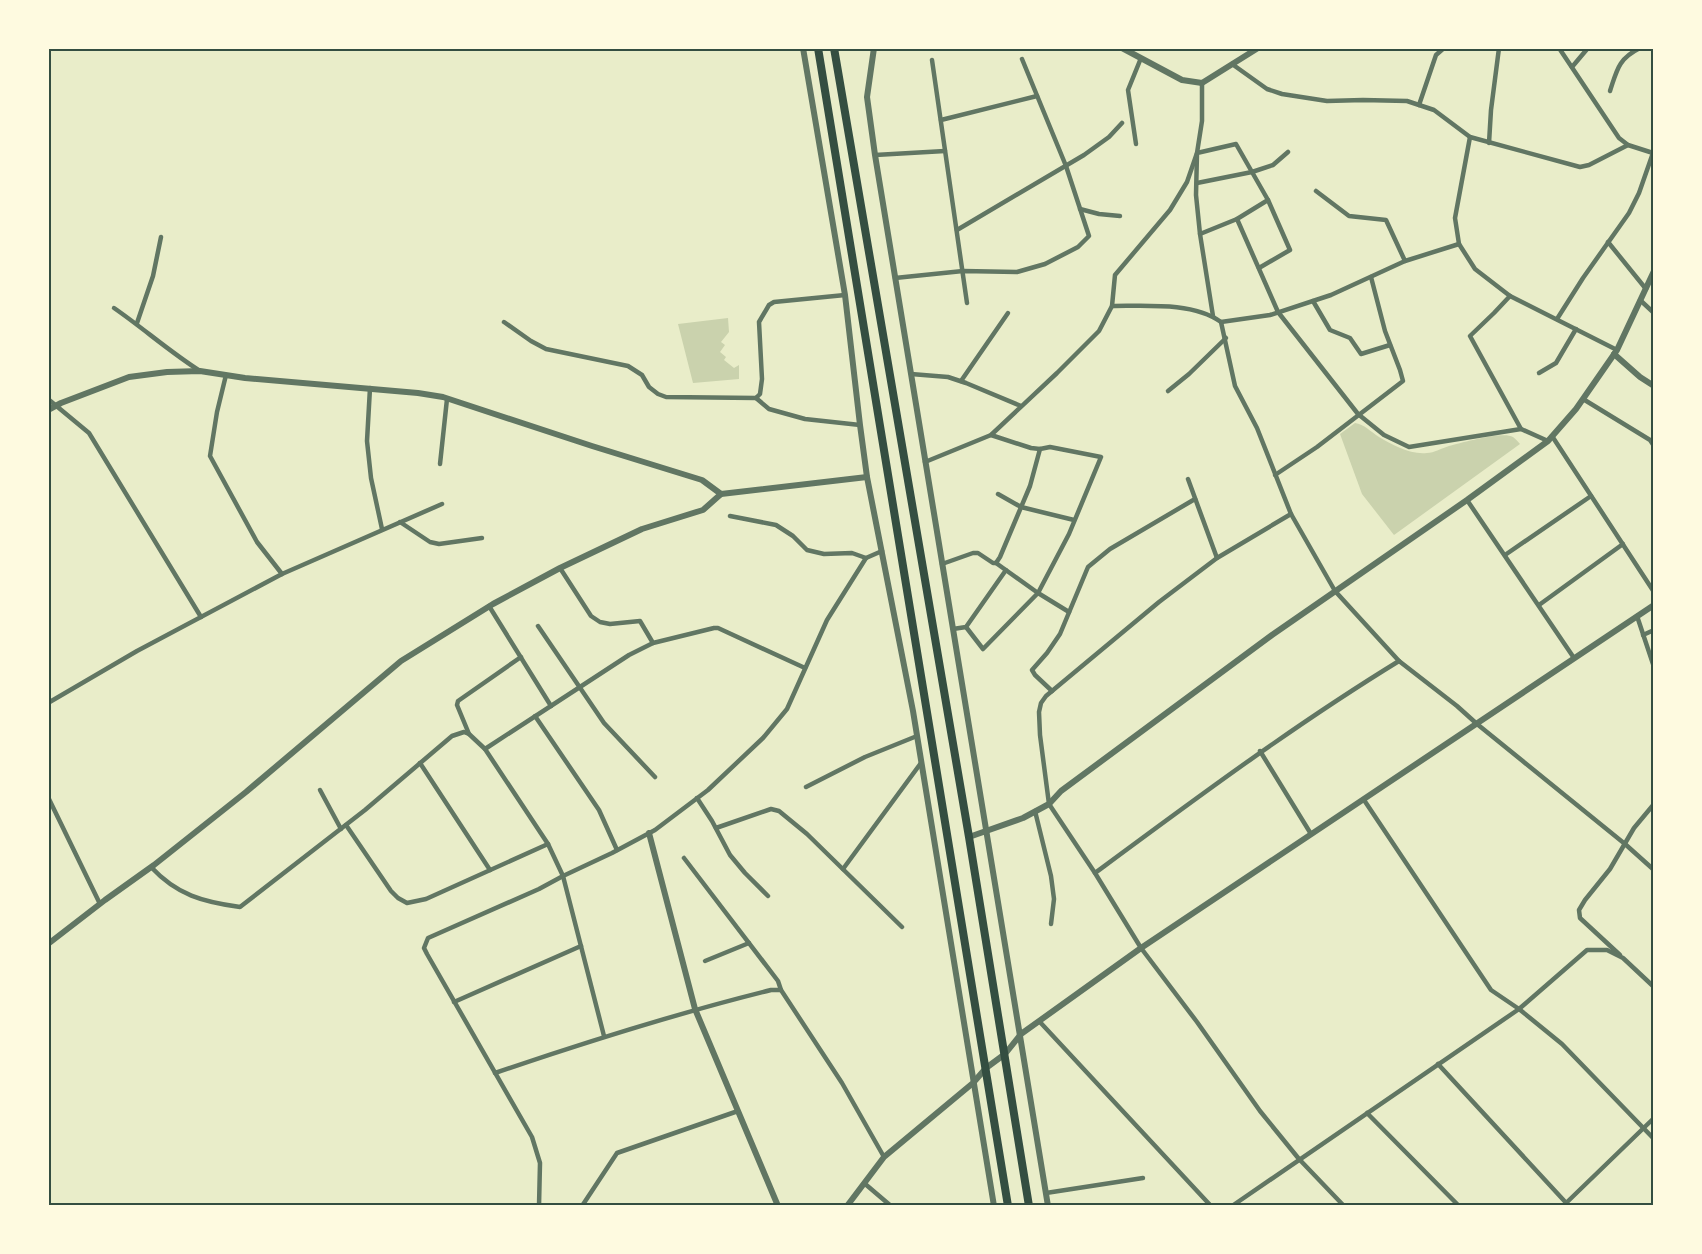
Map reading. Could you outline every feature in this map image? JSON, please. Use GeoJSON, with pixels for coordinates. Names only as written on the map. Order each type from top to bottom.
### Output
{"type":"FeatureCollection","features":[{"type":"Feature","properties":{"kind":"highway"},"geometry":{"type":"LineString","coordinates":[[818,48],[1008,1206]]}},
{"type":"Feature","properties":{"kind":"highway"},"geometry":{"type":"LineString","coordinates":[[834,48],[969,837],[1029,1206]]}},
{"type":"Feature","properties":{"kind":"street"},"geometry":{"type":"LineString","coordinates":[[803,48],[845,295],[867,477],[917,736],[994,1206]]}},
{"type":"Feature","properties":{"kind":"street"},"geometry":{"type":"LineString","coordinates":[[874,48],[867,97],[875,155],[1048,1206]]}},
{"type":"Feature","properties":{"kind":"street"},"geometry":{"type":"LineString","coordinates":[[1122,48],[1182,80],[1202,83],[1258,48]]}},
{"type":"Feature","properties":{"kind":"street"},"geometry":{"type":"LineString","coordinates":[[1419,105],[1436,55],[1444,48]]}},
{"type":"Feature","properties":{"kind":"street"},"geometry":{"type":"LineString","coordinates":[[1489,143],[1499,48]]}},
{"type":"Feature","properties":{"kind":"street"},"geometry":{"type":"LineString","coordinates":[[1557,319],[1629,213],[1640,193],[1654,152],[1628,145],[1620,138],[1559,48]]}},
{"type":"Feature","properties":{"kind":"street"},"geometry":{"type":"LineString","coordinates":[[1572,67],[1588,48]]}},
{"type":"Feature","properties":{"kind":"street"},"geometry":{"type":"LineString","coordinates":[[1611,91],[1617,67],[1630,50],[1640,48]]}},
{"type":"Feature","properties":{"kind":"street"},"geometry":{"type":"LineString","coordinates":[[1136,144],[1128,90],[1141,58]]}},
{"type":"Feature","properties":{"kind":"street"},"geometry":{"type":"LineString","coordinates":[[895,278],[963,271],[1017,272],[1045,264],[1078,247],[1089,237],[1066,166],[1022,59]]}},
{"type":"Feature","properties":{"kind":"street"},"geometry":{"type":"LineString","coordinates":[[932,60],[967,303]]}},
{"type":"Feature","properties":{"kind":"street"},"geometry":{"type":"LineString","coordinates":[[1232,64],[1267,89],[1282,94],[1327,101],[1407,101],[1434,110],[1470,137],[1580,167],[1589,165],[1628,145]]}},
{"type":"Feature","properties":{"kind":"street"},"geometry":{"type":"LineString","coordinates":[[1202,83],[1202,122],[1197,153],[1197,183],[1200,234],[1213,316]]}},
{"type":"Feature","properties":{"kind":"street"},"geometry":{"type":"LineString","coordinates":[[941,120],[1037,96]]}},
{"type":"Feature","properties":{"kind":"street"},"geometry":{"type":"LineString","coordinates":[[957,230],[1084,155],[1109,137],[1122,123]]}},
{"type":"Feature","properties":{"kind":"street"},"geometry":{"type":"LineString","coordinates":[[1470,137],[1455,218],[1459,244],[1475,269],[1510,296],[1616,352],[1640,377],[1654,386]]}},
{"type":"Feature","properties":{"kind":"street"},"geometry":{"type":"LineString","coordinates":[[1197,153],[1236,144],[1268,200],[1290,250],[1259,268]]}},
{"type":"Feature","properties":{"kind":"street"},"geometry":{"type":"LineString","coordinates":[[875,155],[945,152]]}},
{"type":"Feature","properties":{"kind":"street"},"geometry":{"type":"LineString","coordinates":[[1197,183],[1252,172],[1273,165],[1288,152]]}},
{"type":"Feature","properties":{"kind":"street"},"geometry":{"type":"LineString","coordinates":[[925,462],[991,435],[1058,373],[1099,331],[1112,306],[1115,275],[1170,210],[1187,182],[1197,153]]}},
{"type":"Feature","properties":{"kind":"street"},"geometry":{"type":"LineString","coordinates":[[1647,171],[1654,174]]}},
{"type":"Feature","properties":{"kind":"street"},"geometry":{"type":"LineString","coordinates":[[1316,191],[1349,216],[1386,220],[1404,261]]}},
{"type":"Feature","properties":{"kind":"street"},"geometry":{"type":"LineString","coordinates":[[1200,234],[1237,219],[1268,200]]}},
{"type":"Feature","properties":{"kind":"street"},"geometry":{"type":"LineString","coordinates":[[1080,209],[1120,216]]}},
{"type":"Feature","properties":{"kind":"street"},"geometry":{"type":"LineString","coordinates":[[1237,219],[1278,312],[1358,414],[1384,435],[1409,447],[1521,429],[1550,438],[1592,496],[1654,592]]}},
{"type":"Feature","properties":{"kind":"street"},"geometry":{"type":"LineString","coordinates":[[137,323],[153,276],[161,237]]}},
{"type":"Feature","properties":{"kind":"street"},"geometry":{"type":"LineString","coordinates":[[1608,242],[1646,289]]}},
{"type":"Feature","properties":{"kind":"street"},"geometry":{"type":"LineString","coordinates":[[1221,322],[1278,312],[1313,301],[1404,261],[1459,244]]}},
{"type":"Feature","properties":{"kind":"street"},"geometry":{"type":"LineString","coordinates":[[969,837],[1023,818],[1049,804],[1060,791],[1550,438],[1583,399],[1616,352],[1654,271]]}},
{"type":"Feature","properties":{"kind":"street"},"geometry":{"type":"LineString","coordinates":[[1275,475],[1317,447],[1403,381],[1385,331],[1371,277]]}},
{"type":"Feature","properties":{"kind":"street"},"geometry":{"type":"LineString","coordinates":[[756,398],[760,394],[762,379],[759,322],[769,305],[774,302],[845,295]]}},
{"type":"Feature","properties":{"kind":"street"},"geometry":{"type":"LineString","coordinates":[[1510,296],[1470,336],[1521,429]]}},
{"type":"Feature","properties":{"kind":"street"},"geometry":{"type":"LineString","coordinates":[[1640,300],[1654,313]]}},
{"type":"Feature","properties":{"kind":"street"},"geometry":{"type":"LineString","coordinates":[[1313,301],[1330,330],[1350,338],[1360,354],[1390,345]]}},
{"type":"Feature","properties":{"kind":"street"},"geometry":{"type":"LineString","coordinates":[[1112,306],[1188,309],[1213,316],[1221,322],[1235,386],[1257,428],[1291,514],[1335,591],[1399,661],[1457,706],[1654,870]]}},
{"type":"Feature","properties":{"kind":"street"},"geometry":{"type":"LineString","coordinates":[[114,308],[200,370]]}},
{"type":"Feature","properties":{"kind":"street"},"geometry":{"type":"LineString","coordinates":[[961,381],[1008,313]]}},
{"type":"Feature","properties":{"kind":"street"},"geometry":{"type":"LineString","coordinates":[[504,322],[546,349],[628,366],[642,375],[649,387],[657,394],[666,397],[756,398],[769,409],[805,419],[860,425]]}},
{"type":"Feature","properties":{"kind":"street"},"geometry":{"type":"LineString","coordinates":[[1539,373],[1556,363],[1576,329]]}},
{"type":"Feature","properties":{"kind":"street"},"geometry":{"type":"LineString","coordinates":[[1168,391],[1226,338]]}},
{"type":"Feature","properties":{"kind":"street"},"geometry":{"type":"LineString","coordinates":[[48,410],[129,377],[200,370],[226,375],[418,393],[447,399],[702,480],[721,494]]}},
{"type":"Feature","properties":{"kind":"street"},"geometry":{"type":"LineString","coordinates":[[226,375],[210,456],[257,542],[282,574]]}},
{"type":"Feature","properties":{"kind":"street"},"geometry":{"type":"LineString","coordinates":[[911,375],[948,377],[1020,406]]}},
{"type":"Feature","properties":{"kind":"street"},"geometry":{"type":"LineString","coordinates":[[370,388],[367,441],[371,478],[382,529]]}},
{"type":"Feature","properties":{"kind":"street"},"geometry":{"type":"LineString","coordinates":[[48,399],[89,433],[201,617]]}},
{"type":"Feature","properties":{"kind":"street"},"geometry":{"type":"LineString","coordinates":[[440,464],[447,399]]}},
{"type":"Feature","properties":{"kind":"street"},"geometry":{"type":"LineString","coordinates":[[1583,399],[1650,440],[1654,446]]}},
{"type":"Feature","properties":{"kind":"street"},"geometry":{"type":"LineString","coordinates":[[966,627],[982,649],[1038,593],[1074,520],[1101,457],[1050,447],[1031,448],[991,435]]}},
{"type":"Feature","properties":{"kind":"street"},"geometry":{"type":"LineString","coordinates":[[996,563],[1030,486],[1040,449]]}},
{"type":"Feature","properties":{"kind":"street"},"geometry":{"type":"LineString","coordinates":[[48,944],[246,792],[401,661],[489,606],[560,568],[642,529],[703,510],[721,494],[867,477]]}},
{"type":"Feature","properties":{"kind":"street"},"geometry":{"type":"LineString","coordinates":[[1188,479],[1217,558]]}},
{"type":"Feature","properties":{"kind":"street"},"geometry":{"type":"LineString","coordinates":[[998,494],[1021,507],[1074,520]]}},
{"type":"Feature","properties":{"kind":"street"},"geometry":{"type":"LineString","coordinates":[[1505,555],[1592,496]]}},
{"type":"Feature","properties":{"kind":"street"},"geometry":{"type":"LineString","coordinates":[[1052,691],[1032,670],[1060,634],[1088,567],[1098,557],[1195,499]]}},
{"type":"Feature","properties":{"kind":"street"},"geometry":{"type":"LineString","coordinates":[[1467,500],[1574,658]]}},
{"type":"Feature","properties":{"kind":"street"},"geometry":{"type":"LineString","coordinates":[[48,703],[137,651],[282,574],[442,504]]}},
{"type":"Feature","properties":{"kind":"street"},"geometry":{"type":"LineString","coordinates":[[1291,514],[1217,558],[1159,602],[1052,691],[1041,703],[1040,735],[1049,804],[1141,948],[1260,1111],[1299,1159],[1344,1206]]}},
{"type":"Feature","properties":{"kind":"street"},"geometry":{"type":"LineString","coordinates":[[730,516],[776,525],[793,536],[807,550],[824,554],[852,553],[866,558]]}},
{"type":"Feature","properties":{"kind":"street"},"geometry":{"type":"LineString","coordinates":[[400,522],[417,535],[439,544],[482,538]]}},
{"type":"Feature","properties":{"kind":"street"},"geometry":{"type":"LineString","coordinates":[[1539,605],[1623,544]]}},
{"type":"Feature","properties":{"kind":"street"},"geometry":{"type":"LineString","coordinates":[[540,1206],[540,1163],[532,1137],[424,948],[428,938],[539,889],[617,850],[649,833],[697,798],[763,738],[787,709],[827,620],[866,558],[882,551]]}},
{"type":"Feature","properties":{"kind":"street"},"geometry":{"type":"LineString","coordinates":[[942,564],[978,553],[1069,612]]}},
{"type":"Feature","properties":{"kind":"street"},"geometry":{"type":"LineString","coordinates":[[560,568],[591,616],[600,622],[610,624],[640,621],[654,643]]}},
{"type":"Feature","properties":{"kind":"street"},"geometry":{"type":"LineString","coordinates":[[953,629],[966,627],[1006,570]]}},
{"type":"Feature","properties":{"kind":"street"},"geometry":{"type":"LineString","coordinates":[[846,1206],[884,1157],[974,1083],[986,1068],[1005,1054],[1021,1034],[1141,948],[1654,605]]}},
{"type":"Feature","properties":{"kind":"street"},"geometry":{"type":"LineString","coordinates":[[489,606],[551,706]]}},
{"type":"Feature","properties":{"kind":"street"},"geometry":{"type":"LineString","coordinates":[[1637,616],[1654,667]]}},
{"type":"Feature","properties":{"kind":"street"},"geometry":{"type":"LineString","coordinates":[[538,626],[604,723],[655,777]]}},
{"type":"Feature","properties":{"kind":"street"},"geometry":{"type":"LineString","coordinates":[[485,749],[629,655],[654,643],[718,628],[805,668]]}},
{"type":"Feature","properties":{"kind":"street"},"geometry":{"type":"LineString","coordinates":[[1643,635],[1654,630]]}},
{"type":"Feature","properties":{"kind":"street"},"geometry":{"type":"LineString","coordinates":[[520,657],[458,701],[457,705],[469,734],[485,749],[548,844],[563,876],[604,1036]]}},
{"type":"Feature","properties":{"kind":"street"},"geometry":{"type":"LineString","coordinates":[[1095,873],[1260,751],[1399,661]]}},
{"type":"Feature","properties":{"kind":"street"},"geometry":{"type":"LineString","coordinates":[[536,716],[599,810],[617,850]]}},
{"type":"Feature","properties":{"kind":"street"},"geometry":{"type":"LineString","coordinates":[[151,867],[175,889],[196,899],[240,907],[344,827],[452,736],[464,732],[469,734]]}},
{"type":"Feature","properties":{"kind":"street"},"geometry":{"type":"LineString","coordinates":[[806,787],[865,757],[917,736]]}},
{"type":"Feature","properties":{"kind":"street"},"geometry":{"type":"LineString","coordinates":[[1260,751],[1311,834]]}},
{"type":"Feature","properties":{"kind":"street"},"geometry":{"type":"LineString","coordinates":[[843,869],[921,762]]}},
{"type":"Feature","properties":{"kind":"street"},"geometry":{"type":"LineString","coordinates":[[420,763],[490,870]]}},
{"type":"Feature","properties":{"kind":"street"},"geometry":{"type":"LineString","coordinates":[[321,790],[344,827],[391,891],[406,903],[426,899],[548,844]]}},
{"type":"Feature","properties":{"kind":"street"},"geometry":{"type":"LineString","coordinates":[[48,797],[100,904]]}},
{"type":"Feature","properties":{"kind":"street"},"geometry":{"type":"LineString","coordinates":[[697,798],[730,855],[768,896]]}},
{"type":"Feature","properties":{"kind":"street"},"geometry":{"type":"LineString","coordinates":[[1364,800],[1491,990],[1519,1009],[1562,1044],[1654,1139]]}},
{"type":"Feature","properties":{"kind":"street"},"geometry":{"type":"LineString","coordinates":[[1654,804],[1634,828],[1610,869],[1579,910],[1580,918],[1654,987]]}},
{"type":"Feature","properties":{"kind":"street"},"geometry":{"type":"LineString","coordinates":[[716,828],[771,809],[779,811],[807,834],[902,927]]}},
{"type":"Feature","properties":{"kind":"street"},"geometry":{"type":"LineString","coordinates":[[1035,811],[1052,876],[1054,899],[1051,924]]}},
{"type":"Feature","properties":{"kind":"street"},"geometry":{"type":"LineString","coordinates":[[649,833],[695,1009],[778,1206]]}},
{"type":"Feature","properties":{"kind":"street"},"geometry":{"type":"LineString","coordinates":[[684,858],[778,981],[781,990],[842,1083],[884,1157]]}},
{"type":"Feature","properties":{"kind":"street"},"geometry":{"type":"LineString","coordinates":[[705,961],[749,943]]}},
{"type":"Feature","properties":{"kind":"street"},"geometry":{"type":"LineString","coordinates":[[454,1002],[581,946]]}},
{"type":"Feature","properties":{"kind":"street"},"geometry":{"type":"LineString","coordinates":[[1232,1206],[1519,1009],[1587,950],[1607,950],[1623,958]]}},
{"type":"Feature","properties":{"kind":"street"},"geometry":{"type":"LineString","coordinates":[[495,1073],[604,1036],[695,1009],[771,990],[781,990]]}},
{"type":"Feature","properties":{"kind":"street"},"geometry":{"type":"LineString","coordinates":[[1040,1021],[1211,1206]]}},
{"type":"Feature","properties":{"kind":"street"},"geometry":{"type":"LineString","coordinates":[[1438,1064],[1566,1205],[1654,1118]]}},
{"type":"Feature","properties":{"kind":"street"},"geometry":{"type":"LineString","coordinates":[[582,1206],[617,1153],[738,1111]]}},
{"type":"Feature","properties":{"kind":"street"},"geometry":{"type":"LineString","coordinates":[[1367,1113],[1459,1206]]}},
{"type":"Feature","properties":{"kind":"street"},"geometry":{"type":"LineString","coordinates":[[1046,1193],[1143,1178]]}},
{"type":"Feature","properties":{"kind":"street"},"geometry":{"type":"LineString","coordinates":[[864,1183],[891,1206]]}},
{"type":"Feature","properties":{"kind":"green space"},"geometry":{"type":"Polygon","coordinates":[[[728,318],[729,332],[721,342],[725,345],[720,352],[726,357],[724,360],[734,368],[739,365],[739,379],[693,383],[678,324],[728,318]]]}},
{"type":"Feature","properties":{"kind":"green space"},"geometry":{"type":"Polygon","coordinates":[[[1355,423],[1396,446],[1421,453],[1430,453],[1463,442],[1500,435],[1513,437],[1520,444],[1394,535],[1362,494],[1340,434],[1355,423]]]}}]}
